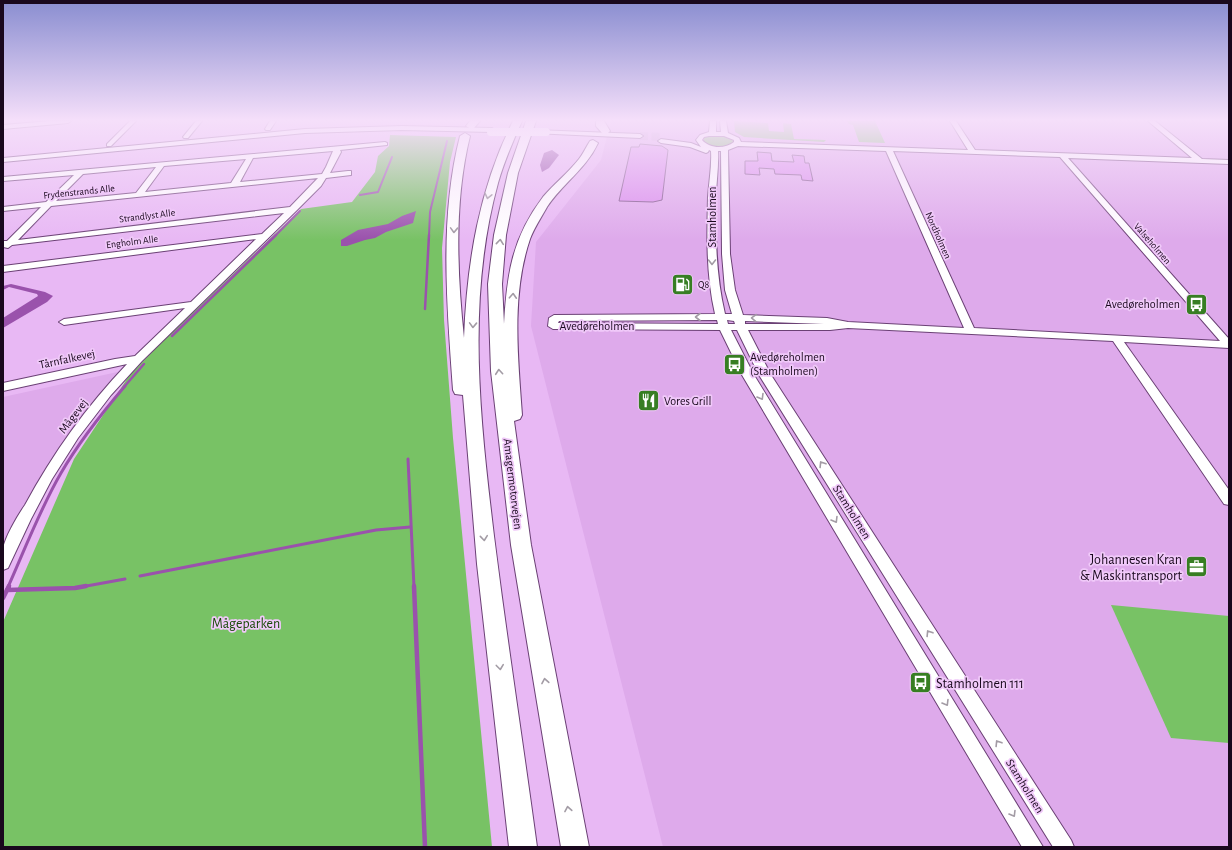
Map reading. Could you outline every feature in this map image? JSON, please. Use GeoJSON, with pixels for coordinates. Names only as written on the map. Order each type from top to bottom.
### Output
{"type":"FeatureCollection","features":[{"type":"Feature","properties":{"kind":"highway"},"geometry":{"type":"LineString","coordinates":[[459,161],[455,194],[454,310],[464,420],[481,513]]}},
{"type":"Feature","properties":{"kind":"highway"},"geometry":{"type":"LineString","coordinates":[[499,161],[483,218],[474,286],[471,377],[481,513],[488,578],[523,847]]}},
{"type":"Feature","properties":{"kind":"highway","name":"Amagermotorvejen"},"geometry":{"type":"LineString","coordinates":[[517,161],[509,189],[501,229],[495,284],[498,371],[521,545],[575,847]]}},
{"type":"Feature","properties":{"kind":"highway"},"geometry":{"type":"LineString","coordinates":[[521,545],[512,343],[514,291],[518,259],[524,239],[545,203],[582,161]]}},
{"type":"Feature","properties":{"kind":"street"},"geometry":{"type":"LineString","coordinates":[[3,163],[27,161]]}},
{"type":"Feature","properties":{"kind":"street"},"geometry":{"type":"LineString","coordinates":[[3,179],[199,161]]}},
{"type":"Feature","properties":{"kind":"street"},"geometry":{"type":"LineString","coordinates":[[234,185],[248,161]]}},
{"type":"Feature","properties":{"kind":"street","name":"Mågevej"},"geometry":{"type":"LineString","coordinates":[[3,564],[24,518],[47,476],[74,435],[108,392],[138,359],[293,209],[326,175],[333,161]]}},
{"type":"Feature","properties":{"kind":"street"},"geometry":{"type":"LineString","coordinates":[[710,161],[712,167]]}},
{"type":"Feature","properties":{"kind":"street","name":"Stamholmen"},"geometry":{"type":"LineString","coordinates":[[715,161],[712,167],[712,272],[715,293],[723,322],[748,375],[1033,847]]}},
{"type":"Feature","properties":{"kind":"street","name":"Stamholmen"},"geometry":{"type":"LineString","coordinates":[[724,161],[727,273],[739,322],[751,349],[765,375],[1064,847]]}},
{"type":"Feature","properties":{"kind":"street"},"geometry":{"type":"LineString","coordinates":[[724,168],[728,161]]}},
{"type":"Feature","properties":{"kind":"street","name":"Nordholmen"},"geometry":{"type":"LineString","coordinates":[[894,161],[970,330]]}},
{"type":"Feature","properties":{"kind":"street","name":"Valseholmen"},"geometry":{"type":"LineString","coordinates":[[1067,161],[1229,345]]}},
{"type":"Feature","properties":{"kind":"street"},"geometry":{"type":"LineString","coordinates":[[1192,161],[1229,162]]}},
{"type":"Feature","properties":{"kind":"street"},"geometry":{"type":"LineString","coordinates":[[139,194],[162,164]]}},
{"type":"Feature","properties":{"kind":"street"},"geometry":{"type":"LineString","coordinates":[[3,250],[7,243],[50,204],[81,172]]}},
{"type":"Feature","properties":{"kind":"street","name":"Frydenstrands Alle"},"geometry":{"type":"LineString","coordinates":[[3,209],[348,173]]}},
{"type":"Feature","properties":{"kind":"street","name":"Strandlyst Alle"},"geometry":{"type":"LineString","coordinates":[[7,243],[293,209]]}},
{"type":"Feature","properties":{"kind":"street","name":"Engholm Alle"},"geometry":{"type":"LineString","coordinates":[[3,269],[265,236]]}},
{"type":"Feature","properties":{"kind":"street"},"geometry":{"type":"LineString","coordinates":[[64,322],[193,305]]}},
{"type":"Feature","properties":{"kind":"street","name":"Avedøreholmen"},"geometry":{"type":"LineString","coordinates":[[723,322],[554,318],[553,326],[723,322],[830,327],[848,325],[970,330],[1229,345]]}},
{"type":"Feature","properties":{"kind":"street"},"geometry":{"type":"LineString","coordinates":[[1116,338],[1229,500]]}},
{"type":"Feature","properties":{"kind":"street","name":"Tårnfalkevej"},"geometry":{"type":"LineString","coordinates":[[3,387],[115,362],[138,359]]}},
{"type":"Feature","properties":{"kind":"shaded area"},"geometry":{"type":"Polygon","coordinates":[[[541,161],[555,161],[549,168],[542,172],[540,165],[541,161]]]}},
{"type":"Feature","properties":{"kind":"shaded area"},"geometry":{"type":"Polygon","coordinates":[[[600,161],[1229,161],[1229,847],[663,847],[531,326],[536,242],[600,161]]]}},
{"type":"Feature","properties":{"kind":"shaded area"},"geometry":{"type":"Polygon","coordinates":[[[416,211],[413,223],[386,232],[375,238],[347,246],[341,246],[341,240],[358,230],[388,224],[402,216],[416,211]]]}},
{"type":"Feature","properties":{"kind":"shaded area"},"geometry":{"type":"Polygon","coordinates":[[[11,284],[45,292],[53,296],[47,302],[3,328],[3,318],[38,296],[37,294],[9,287],[3,290],[3,286],[11,284]]]}},
{"type":"Feature","properties":{"kind":"shaded area"},"geometry":{"type":"Polygon","coordinates":[[[122,371],[48,463],[3,549],[3,397],[122,371]]]}},
{"type":"Feature","properties":{"kind":"green space","name":"Mågeparken"},"geometry":{"type":"Polygon","coordinates":[[[377,161],[450,161],[442,248],[444,320],[453,438],[492,847],[3,847],[3,622],[74,459],[129,376],[159,345],[301,209],[352,202],[375,172],[377,161]]]}},
{"type":"Feature","properties":{"kind":"green space"},"geometry":{"type":"Polygon","coordinates":[[[1111,605],[1229,616],[1229,743],[1171,738],[1111,605]]]}},
{"type":"Feature","properties":{"kind":"building"},"geometry":{"type":"Polygon","coordinates":[[[628,161],[667,161],[662,200],[653,202],[619,201],[628,161]]]}},
{"type":"Feature","properties":{"kind":"building"},"geometry":{"type":"Polygon","coordinates":[[[745,161],[794,162],[794,161],[805,161],[805,163],[809,163],[813,181],[802,180],[801,175],[775,174],[774,169],[759,168],[760,175],[745,174],[745,161]]]}},
{"type":"Feature","properties":{"kind":"waterway"},"geometry":{"type":"LineString","coordinates":[[360,195],[378,192],[391,161]]}},
{"type":"Feature","properties":{"kind":"waterway"},"geometry":{"type":"LineString","coordinates":[[429,236],[430,212],[442,161]]}},
{"type":"Feature","properties":{"kind":"waterway"},"geometry":{"type":"LineString","coordinates":[[276,235],[300,211]]}},
{"type":"Feature","properties":{"kind":"waterway"},"geometry":{"type":"LineString","coordinates":[[172,336],[276,235]]}},
{"type":"Feature","properties":{"kind":"waterway"},"geometry":{"type":"LineString","coordinates":[[425,309],[429,235]]}},
{"type":"Feature","properties":{"kind":"waterway"},"geometry":{"type":"LineString","coordinates":[[124,387],[144,364]]}},
{"type":"Feature","properties":{"kind":"waterway"},"geometry":{"type":"LineString","coordinates":[[8,587],[39,515],[61,473],[91,428],[125,386]]}},
{"type":"Feature","properties":{"kind":"waterway"},"geometry":{"type":"LineString","coordinates":[[408,459],[414,587]]}},
{"type":"Feature","properties":{"kind":"waterway"},"geometry":{"type":"LineString","coordinates":[[140,576],[376,530],[410,527]]}},
{"type":"Feature","properties":{"kind":"waterway"},"geometry":{"type":"LineString","coordinates":[[81,587],[125,579]]}},
{"type":"Feature","properties":{"kind":"waterway"},"geometry":{"type":"LineString","coordinates":[[7,590],[9,586]]}},
{"type":"Feature","properties":{"kind":"waterway"},"geometry":{"type":"LineString","coordinates":[[7,590],[75,588],[86,586]]}},
{"type":"Feature","properties":{"kind":"waterway"},"geometry":{"type":"LineString","coordinates":[[414,586],[425,847]]}},
{"type":"Feature","properties":{"kind":"waterway"},"geometry":{"type":"LineString","coordinates":[[3,598],[7,590]]}},
{"type":"Feature","properties":{"kind":"place","name":"Q8"},"geometry":{"type":"Point","coordinates":[682,284]}},
{"type":"Feature","properties":{"kind":"place","name":"Avedøreholmen"},"geometry":{"type":"Point","coordinates":[1196,304]}},
{"type":"Feature","properties":{"kind":"place","name":"Avedøreholmen (Stamholmen)"},"geometry":{"type":"Point","coordinates":[734,364]}},
{"type":"Feature","properties":{"kind":"place","name":"Vores Grill"},"geometry":{"type":"Point","coordinates":[649,401]}},
{"type":"Feature","properties":{"kind":"place","name":"Johannesen Kran & Maskintransport"},"geometry":{"type":"Point","coordinates":[1197,567]}},
{"type":"Feature","properties":{"kind":"place","name":"Stamholmen 111"},"geometry":{"type":"Point","coordinates":[920,683]}}]}
